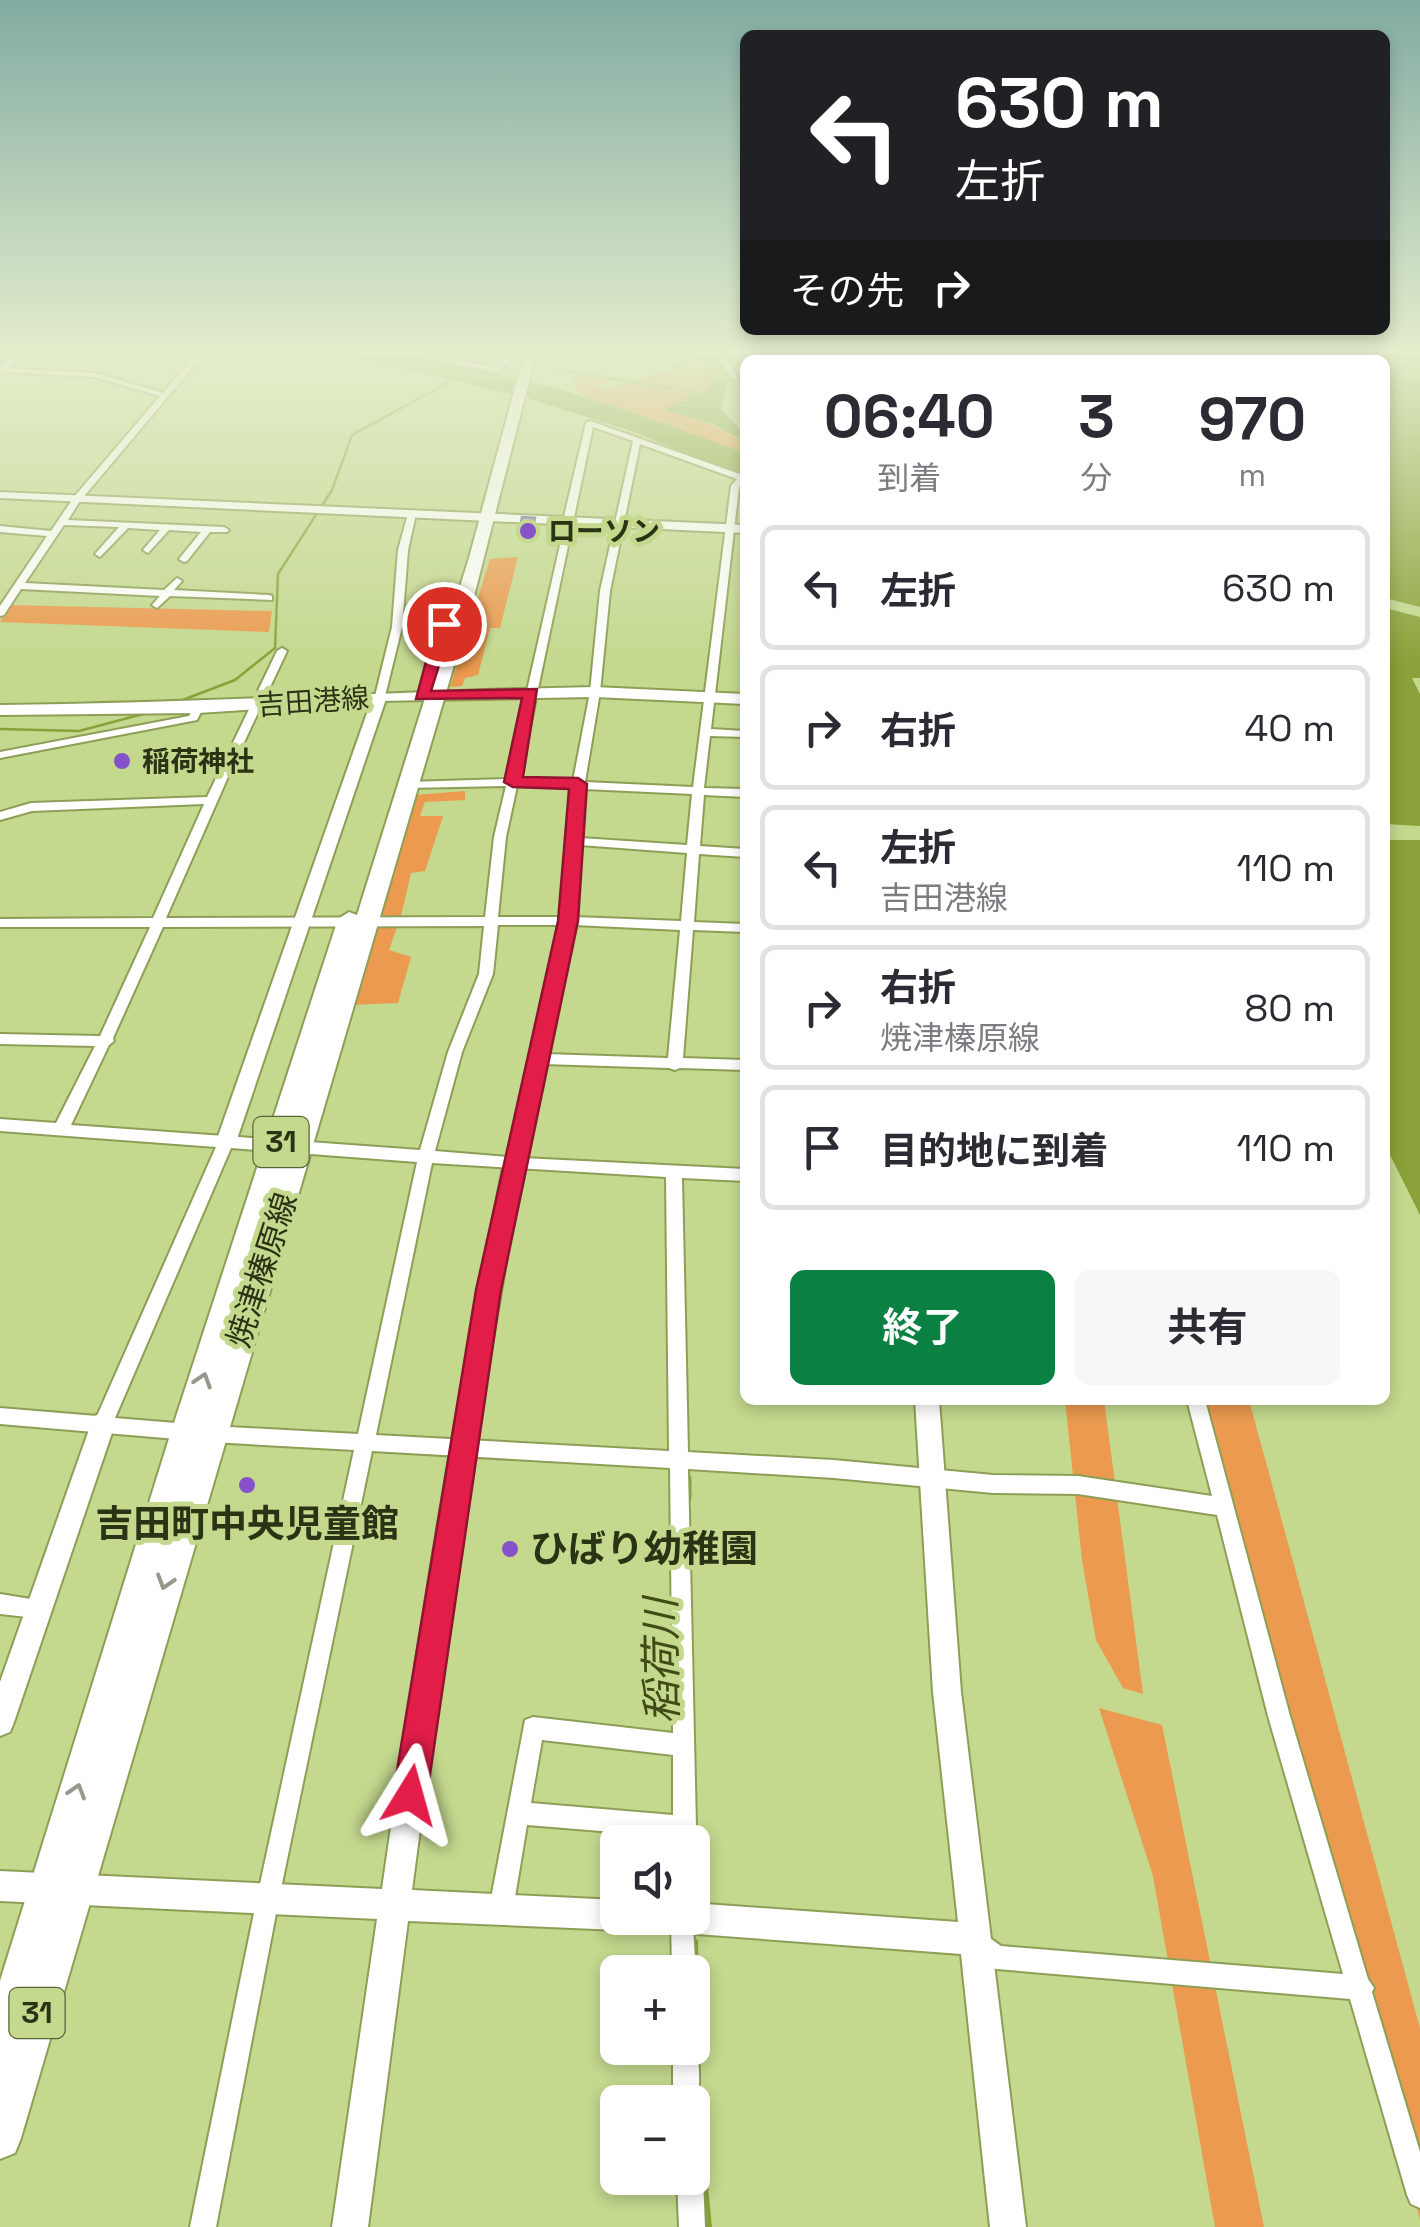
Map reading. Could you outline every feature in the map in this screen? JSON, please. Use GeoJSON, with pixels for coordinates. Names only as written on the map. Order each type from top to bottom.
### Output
{"type":"FeatureCollection","features":[{"type":"Feature","properties":{"kind":"main road","name":"焼津榛原線"},"geometry":{"type":"LineString","coordinates":[[0,2138],[61,1886],[198,1433],[430,696],[500,458]]}},
{"type":"Feature","properties":{"kind":"main road","name":"吉田港線"},"geometry":{"type":"LineString","coordinates":[[0,710],[198,708],[380,696],[531,692],[740,698]]}},
{"type":"Feature","properties":{"kind":"main road","name":"焼津榛原線"},"geometry":{"type":"LineString","coordinates":[[357,922],[407,785],[430,696]]}},
{"type":"Feature","properties":{"kind":"main road","name":"焼津榛原線"},"geometry":{"type":"LineString","coordinates":[[0,2046],[61,1886]]}},
{"type":"Feature","properties":{"kind":"street"},"geometry":{"type":"LineString","coordinates":[[0,613],[22,586],[77,499],[111,458]]}},
{"type":"Feature","properties":{"kind":"street"},"geometry":{"type":"LineString","coordinates":[[203,2227],[268,1898],[426,1155],[454,1052],[480,999],[494,921],[500,836],[583,458]]}},
{"type":"Feature","properties":{"kind":"street"},"geometry":{"type":"LineString","coordinates":[[350,2227],[430,1651],[466,1450],[489,1290],[568,921],[578,784],[595,692],[605,591],[633,458]]}},
{"type":"Feature","properties":{"kind":"street"},"geometry":{"type":"LineString","coordinates":[[687,458],[740,477]]}},
{"type":"Feature","properties":{"kind":"street"},"geometry":{"type":"LineString","coordinates":[[675,1065],[690,924],[698,792],[728,528],[735,486],[740,482]]}},
{"type":"Feature","properties":{"kind":"street"},"geometry":{"type":"LineString","coordinates":[[0,495],[740,529]]}},
{"type":"Feature","properties":{"kind":"street"},"geometry":{"type":"LineString","coordinates":[[0,1722],[36,1608],[103,1424],[226,1142],[304,923],[380,696],[397,627],[403,550],[412,514]]}},
{"type":"Feature","properties":{"kind":"street"},"geometry":{"type":"LineString","coordinates":[[62,522],[224,530]]}},
{"type":"Feature","properties":{"kind":"street"},"geometry":{"type":"LineString","coordinates":[[100,554],[126,525]]}},
{"type":"Feature","properties":{"kind":"street"},"geometry":{"type":"LineString","coordinates":[[148,550],[167,527]]}},
{"type":"Feature","properties":{"kind":"street"},"geometry":{"type":"LineString","coordinates":[[184,559],[208,528]]}},
{"type":"Feature","properties":{"kind":"street"},"geometry":{"type":"LineString","coordinates":[[0,529],[55,534]]}},
{"type":"Feature","properties":{"kind":"street"},"geometry":{"type":"LineString","coordinates":[[156,606],[177,581]]}},
{"type":"Feature","properties":{"kind":"street"},"geometry":{"type":"LineString","coordinates":[[22,586],[270,598]]}},
{"type":"Feature","properties":{"kind":"street"},"geometry":{"type":"LineString","coordinates":[[60,1130],[107,1041],[211,800],[282,651]]}},
{"type":"Feature","properties":{"kind":"street"},"geometry":{"type":"LineString","coordinates":[[0,772],[3,755],[193,718],[198,708]]}},
{"type":"Feature","properties":{"kind":"street"},"geometry":{"type":"LineString","coordinates":[[706,732],[740,734]]}},
{"type":"Feature","properties":{"kind":"street"},"geometry":{"type":"LineString","coordinates":[[407,785],[513,782],[740,794]]}},
{"type":"Feature","properties":{"kind":"street"},"geometry":{"type":"LineString","coordinates":[[0,816],[31,808],[211,800]]}},
{"type":"Feature","properties":{"kind":"street"},"geometry":{"type":"LineString","coordinates":[[574,841],[740,853]]}},
{"type":"Feature","properties":{"kind":"street"},"geometry":{"type":"LineString","coordinates":[[0,923],[568,921],[740,928]]}},
{"type":"Feature","properties":{"kind":"street"},"geometry":{"type":"LineString","coordinates":[[0,1039],[107,1041]]}},
{"type":"Feature","properties":{"kind":"street"},"geometry":{"type":"LineString","coordinates":[[536,1059],[740,1066]]}},
{"type":"Feature","properties":{"kind":"street"},"geometry":{"type":"LineString","coordinates":[[0,1125],[514,1163],[740,1175]]}},
{"type":"Feature","properties":{"kind":"street"},"geometry":{"type":"LineString","coordinates":[[674,1170],[685,1825]]}},
{"type":"Feature","properties":{"kind":"street"},"geometry":{"type":"LineString","coordinates":[[926,1405],[974,1939],[1008,2227]]}},
{"type":"Feature","properties":{"kind":"street"},"geometry":{"type":"LineString","coordinates":[[1197,1405],[1280,1716],[1420,2195]]}},
{"type":"Feature","properties":{"kind":"street"},"geometry":{"type":"LineString","coordinates":[[0,1416],[676,1464],[930,1476],[993,1484],[1078,1485],[1224,1507]]}},
{"type":"Feature","properties":{"kind":"street"},"geometry":{"type":"LineString","coordinates":[[0,1604],[36,1608]]}},
{"type":"Feature","properties":{"kind":"street"},"geometry":{"type":"LineString","coordinates":[[502,1909],[533,1728],[683,1745]]}},
{"type":"Feature","properties":{"kind":"street"},"geometry":{"type":"LineString","coordinates":[[518,1814],[605,1825]]}},
{"type":"Feature","properties":{"kind":"street"},"geometry":{"type":"LineString","coordinates":[[0,1886],[600,1914]]}},
{"type":"Feature","properties":{"kind":"street"},"geometry":{"type":"LineString","coordinates":[[710,1920],[974,1939],[996,1957],[1362,1988]]}},
{"type":"Feature","properties":{"kind":"street"},"geometry":{"type":"LineString","coordinates":[[691,2195],[692,2227]]}},
{"type":"Feature","properties":{"kind":"shaded area"},"geometry":{"type":"Polygon","coordinates":[[[697,458],[740,458],[740,476],[697,458]]]}},
{"type":"Feature","properties":{"kind":"shaded area"},"geometry":{"type":"Polygon","coordinates":[[[1390,458],[1420,458],[1420,607],[1390,599],[1390,458]]]}},
{"type":"Feature","properties":{"kind":"shaded area"},"geometry":{"type":"Polygon","coordinates":[[[518,557],[500,628],[490,628],[478,675],[465,678],[462,686],[450,687],[490,559],[518,557]]]}},
{"type":"Feature","properties":{"kind":"shaded area"},"geometry":{"type":"Polygon","coordinates":[[[9,605],[272,611],[269,632],[0,622],[9,605]]]}},
{"type":"Feature","properties":{"kind":"shaded area"},"geometry":{"type":"Polygon","coordinates":[[[1390,609],[1420,617],[1420,678],[1412,678],[1420,694],[1420,826],[1390,824],[1390,609]]]}},
{"type":"Feature","properties":{"kind":"shaded area"},"geometry":{"type":"Polygon","coordinates":[[[465,791],[465,800],[425,802],[420,816],[443,816],[425,871],[411,873],[401,916],[376,916],[415,795],[465,791]]]}},
{"type":"Feature","properties":{"kind":"shaded area"},"geometry":{"type":"Polygon","coordinates":[[[1390,840],[1420,840],[1420,1215],[1390,1155],[1390,840]]]}},
{"type":"Feature","properties":{"kind":"shaded area"},"geometry":{"type":"Polygon","coordinates":[[[373,926],[397,927],[389,950],[411,957],[398,1003],[350,1005],[373,926]]]}},
{"type":"Feature","properties":{"kind":"shaded area"},"geometry":{"type":"Polygon","coordinates":[[[1066,1405],[1105,1405],[1143,1694],[1123,1688],[1096,1640],[1082,1560],[1066,1405]]]}},
{"type":"Feature","properties":{"kind":"shaded area"},"geometry":{"type":"Polygon","coordinates":[[[1197,1405],[1250,1405],[1420,2028],[1420,2220],[1362,1988],[1197,1405]]]}},
{"type":"Feature","properties":{"kind":"shaded area"},"geometry":{"type":"Polygon","coordinates":[[[1099,1708],[1162,1725],[1264,2227],[1215,2227],[1153,1876],[1099,1708]]]}},
{"type":"Feature","properties":{"kind":"building"},"geometry":{"type":"Polygon","coordinates":[[[522,517],[535,518],[533,527],[520,527],[522,517]]]}},
{"type":"Feature","properties":{"kind":"waterway"},"geometry":{"type":"LineString","coordinates":[[180,701],[235,680],[275,648],[278,574],[332,490],[344,458]]}},
{"type":"Feature","properties":{"kind":"waterway"},"geometry":{"type":"LineString","coordinates":[[0,729],[79,731],[147,713]]}},
{"type":"Feature","properties":{"kind":"waterway","name":"稻荷川"},"geometry":{"type":"LineString","coordinates":[[689,1478],[689,1498]]}},
{"type":"Feature","properties":{"kind":"waterway","name":"稻荷川"},"geometry":{"type":"LineString","coordinates":[[695,1942],[695,1955]]}},
{"type":"Feature","properties":{"kind":"waterway","name":"稻荷川"},"geometry":{"type":"LineString","coordinates":[[706,2195],[709,2227]]}},
{"type":"Feature","properties":{"kind":"place","name":"ローソン"},"geometry":{"type":"Point","coordinates":[528,531]}},
{"type":"Feature","properties":{"kind":"place","name":"稲荷神社"},"geometry":{"type":"Point","coordinates":[122,761]}},
{"type":"Feature","properties":{"kind":"place","name":"吉田町中央児童館"},"geometry":{"type":"Point","coordinates":[247,1485]}},
{"type":"Feature","properties":{"kind":"place","name":"ひばり幼稚園"},"geometry":{"type":"Point","coordinates":[510,1549]}},
{"type":"Feature","properties":{"kind":"route"},"geometry":{"type":"LineString","coordinates":[[410,1795],[489,1290],[568,921],[578,784],[513,782],[531,692],[422,696],[444,624]]}}]}
